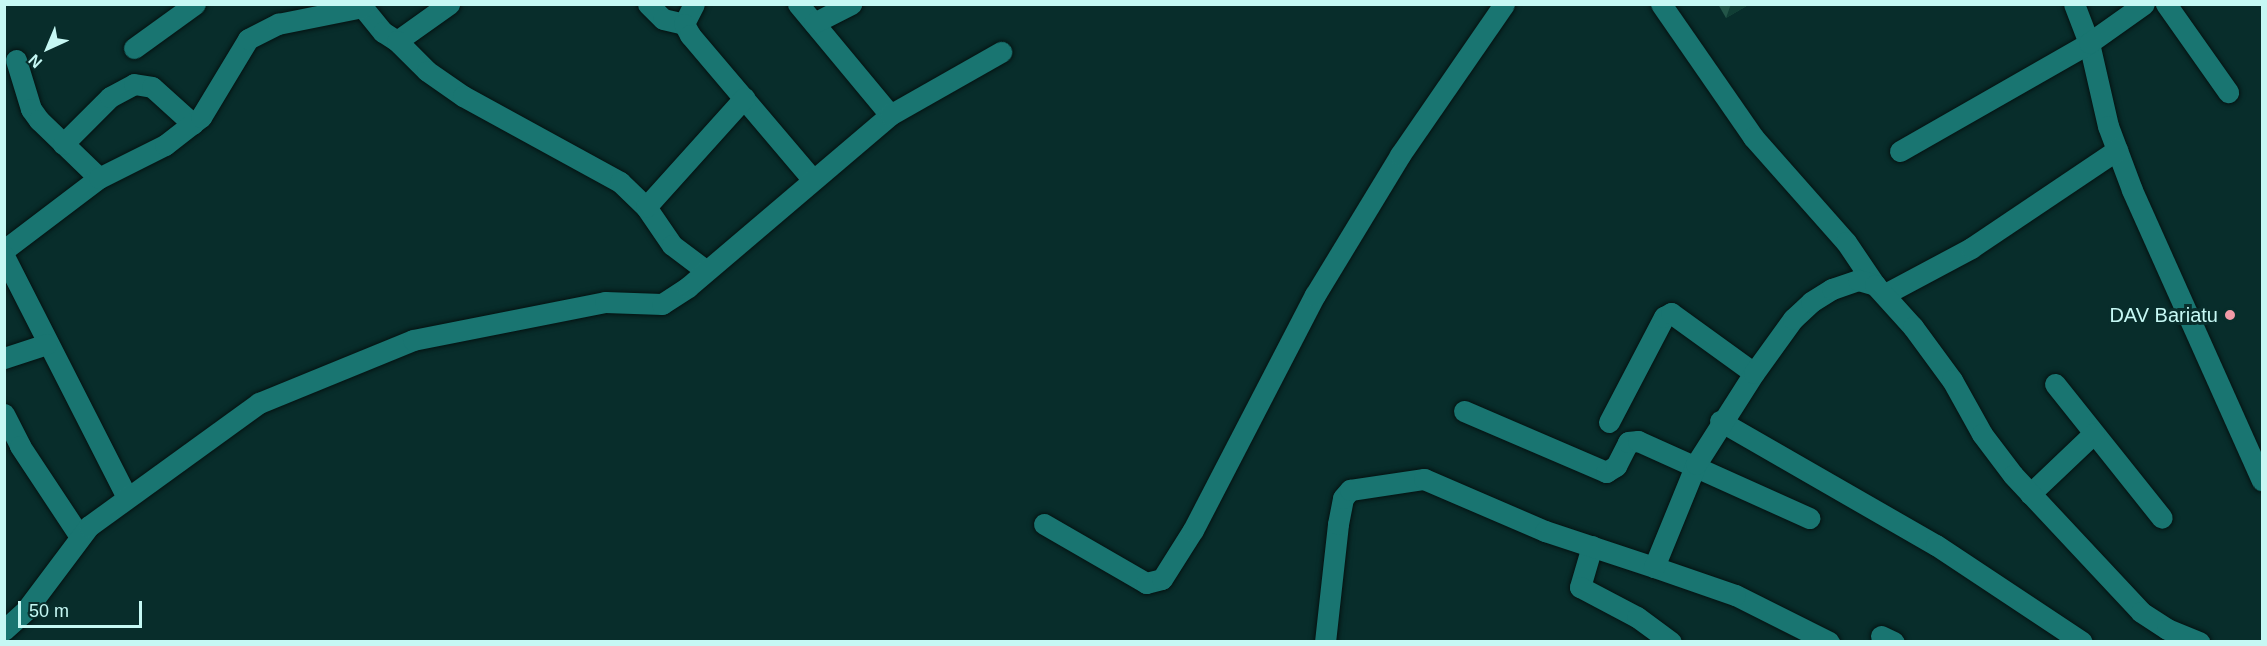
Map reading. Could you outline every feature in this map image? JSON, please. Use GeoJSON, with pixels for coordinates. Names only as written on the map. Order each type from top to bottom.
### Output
{"type":"FeatureCollection","features":[{"type":"Feature","properties":{"kind":"street"},"geometry":{"type":"LineString","coordinates":[[134,48],[195,4]]}},
{"type":"Feature","properties":{"kind":"street"},"geometry":{"type":"LineString","coordinates":[[398,41],[449,4]]}},
{"type":"Feature","properties":{"kind":"street"},"geometry":{"type":"LineString","coordinates":[[648,4],[663,19],[684,24],[813,180]]}},
{"type":"Feature","properties":{"kind":"street"},"geometry":{"type":"LineString","coordinates":[[684,24],[694,4]]}},
{"type":"Feature","properties":{"kind":"street"},"geometry":{"type":"LineString","coordinates":[[798,4],[890,114]]}},
{"type":"Feature","properties":{"kind":"street"},"geometry":{"type":"LineString","coordinates":[[814,23],[851,4]]}},
{"type":"Feature","properties":{"kind":"street"},"geometry":{"type":"LineString","coordinates":[[1044,524],[1146,583],[1162,579],[1193,530],[1315,295],[1400,155],[1504,4]]}},
{"type":"Feature","properties":{"kind":"street"},"geometry":{"type":"LineString","coordinates":[[1661,4],[1753,137],[1846,242],[1880,290],[1934,354],[1982,434],[2030,494],[2141,612],[2167,629],[2199,642]]}},
{"type":"Feature","properties":{"kind":"street"},"geometry":{"type":"LineString","coordinates":[[2074,4],[2089,43],[2117,150],[2262,480]]}},
{"type":"Feature","properties":{"kind":"street"},"geometry":{"type":"LineString","coordinates":[[1900,151],[2089,43],[2144,4]]}},
{"type":"Feature","properties":{"kind":"street"},"geometry":{"type":"LineString","coordinates":[[2166,4],[2228,92]]}},
{"type":"Feature","properties":{"kind":"street"},"geometry":{"type":"LineString","coordinates":[[4,250],[99,178],[165,145],[193,124],[212,103],[248,39],[279,24],[361,6],[390,39],[398,41],[427,71],[454,90],[604,171],[646,207],[672,245],[705,270]]}},
{"type":"Feature","properties":{"kind":"street"},"geometry":{"type":"LineString","coordinates":[[4,630],[43,589],[79,535],[127,497],[259,404],[391,347],[597,304],[662,304],[890,114],[1001,52]]}},
{"type":"Feature","properties":{"kind":"street"},"geometry":{"type":"LineString","coordinates":[[16,60],[31,109],[99,178]]}},
{"type":"Feature","properties":{"kind":"street"},"geometry":{"type":"LineString","coordinates":[[63,144],[110,97],[134,84],[152,87],[193,124]]}},
{"type":"Feature","properties":{"kind":"street"},"geometry":{"type":"LineString","coordinates":[[646,207],[744,98]]}},
{"type":"Feature","properties":{"kind":"street"},"geometry":{"type":"LineString","coordinates":[[1654,567],[1696,464],[1720,421],[1793,319],[1811,302],[1832,289],[1858,280],[1880,290],[1961,254],[2117,150]]}},
{"type":"Feature","properties":{"kind":"street"},"geometry":{"type":"LineString","coordinates":[[4,256],[16,272],[47,344],[127,497]]}},
{"type":"Feature","properties":{"kind":"street"},"geometry":{"type":"LineString","coordinates":[[1609,422],[1664,318],[1671,313],[1754,373]]}},
{"type":"Feature","properties":{"kind":"street"},"geometry":{"type":"LineString","coordinates":[[4,358],[47,344]]}},
{"type":"Feature","properties":{"kind":"street"},"geometry":{"type":"LineString","coordinates":[[2055,384],[2162,518]]}},
{"type":"Feature","properties":{"kind":"street"},"geometry":{"type":"LineString","coordinates":[[1464,411],[1606,472],[1616,466],[1628,442],[1638,441],[1696,464],[1809,518]]}},
{"type":"Feature","properties":{"kind":"street"},"geometry":{"type":"LineString","coordinates":[[4,414],[20,446],[79,535]]}},
{"type":"Feature","properties":{"kind":"street"},"geometry":{"type":"LineString","coordinates":[[1720,421],[1936,545],[2082,642]]}},
{"type":"Feature","properties":{"kind":"street"},"geometry":{"type":"LineString","coordinates":[[2030,494],[2094,433]]}},
{"type":"Feature","properties":{"kind":"street"},"geometry":{"type":"LineString","coordinates":[[1325,642],[1343,498],[1350,490],[1424,479],[1527,524],[1735,595],[1829,642]]}},
{"type":"Feature","properties":{"kind":"street"},"geometry":{"type":"LineString","coordinates":[[1592,546],[1580,587],[1638,617],[1671,642]]}},
{"type":"Feature","properties":{"kind":"place","name":"DAV Bariatu"},"geometry":{"type":"Point","coordinates":[2230,315]}}]}
